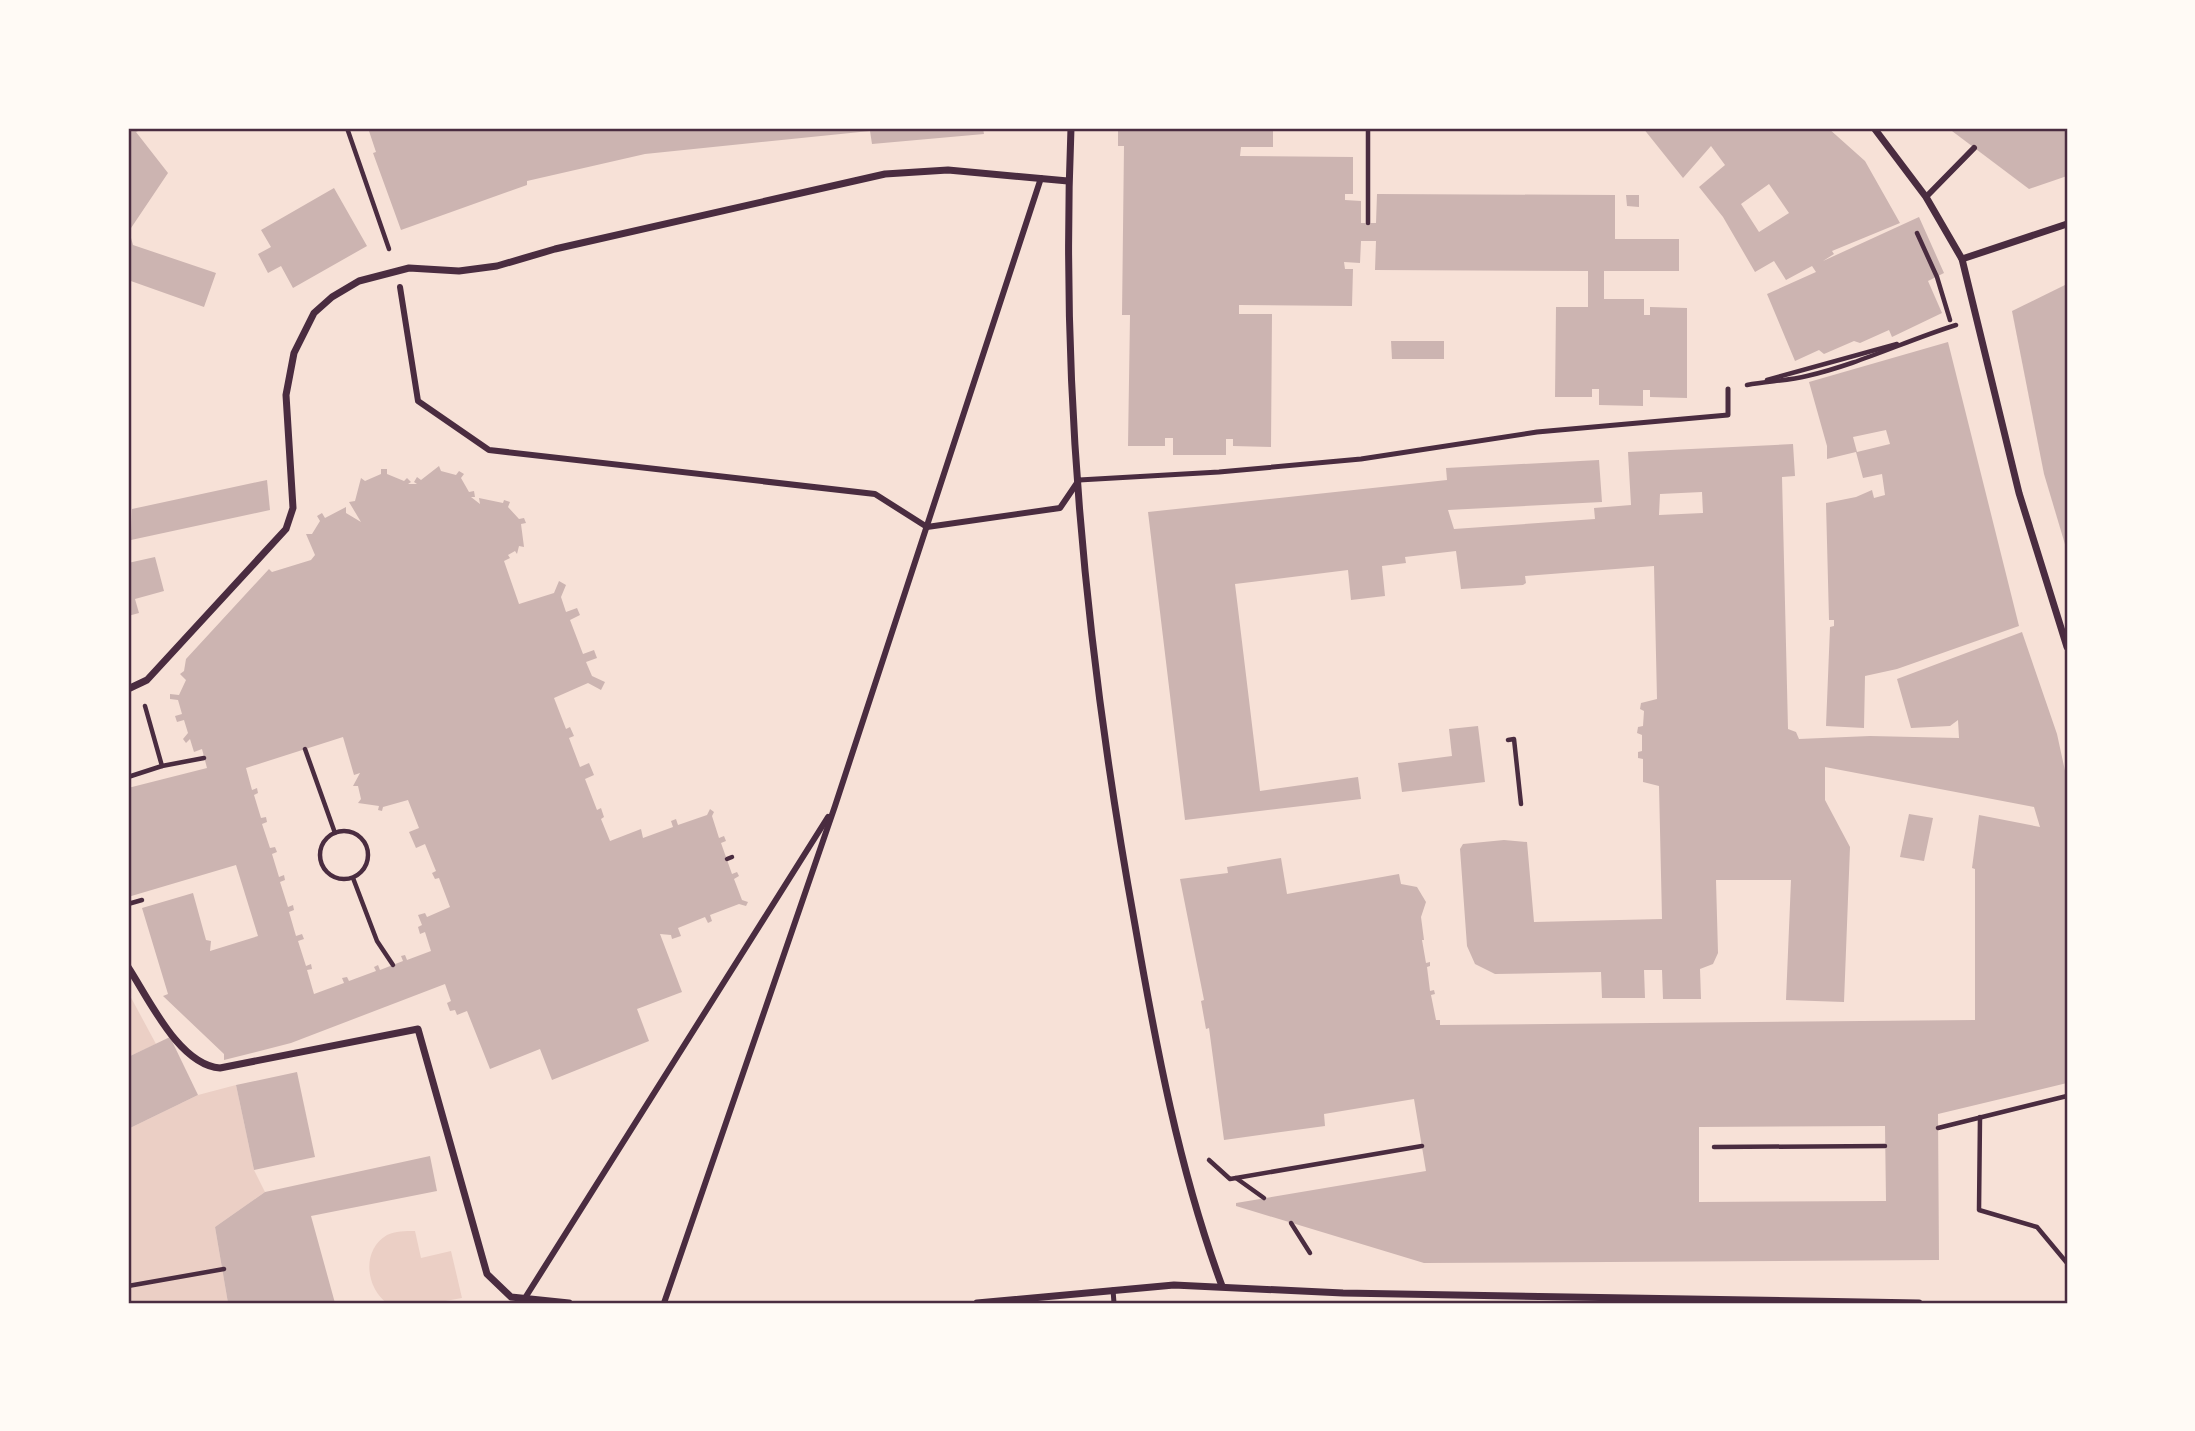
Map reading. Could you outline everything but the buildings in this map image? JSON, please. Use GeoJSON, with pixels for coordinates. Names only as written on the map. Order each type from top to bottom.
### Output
{"type":"FeatureCollection","features":[{"type":"Feature","properties":{"kind":"street"},"geometry":{"type":"LineString","coordinates":[[1071,128],[1068,281],[1079,480],[1094,644],[1122,854],[1136,936],[1183,1157],[1202,1232],[1222,1286]]}},
{"type":"Feature","properties":{"kind":"street"},"geometry":{"type":"LineString","coordinates":[[1874,128],[1926,197],[1962,259],[2019,493],[2067,647]]}},
{"type":"Feature","properties":{"kind":"street"},"geometry":{"type":"LineString","coordinates":[[1926,197],[1975,148]]}},
{"type":"Feature","properties":{"kind":"street"},"geometry":{"type":"LineString","coordinates":[[128,689],[147,680],[286,529],[293,508],[286,395],[291,363],[303,330],[314,313],[344,288],[396,269],[421,267],[459,271],[497,266],[555,248],[885,174],[948,170],[1068,181]]}},
{"type":"Feature","properties":{"kind":"street"},"geometry":{"type":"LineString","coordinates":[[664,1303],[835,806],[1041,178]]}},
{"type":"Feature","properties":{"kind":"street"},"geometry":{"type":"LineString","coordinates":[[1962,259],[2067,224]]}},
{"type":"Feature","properties":{"kind":"street"},"geometry":{"type":"LineString","coordinates":[[400,287],[418,401],[489,450],[875,494],[927,527],[1060,508],[1079,480]]}},
{"type":"Feature","properties":{"kind":"street"},"geometry":{"type":"LineString","coordinates":[[524,1301],[835,806]]}},
{"type":"Feature","properties":{"kind":"street"},"geometry":{"type":"LineString","coordinates":[[128,967],[180,1045],[192,1058],[210,1067],[220,1068],[418,1029],[487,1274],[511,1297],[524,1301],[569,1303]]}},
{"type":"Feature","properties":{"kind":"street"},"geometry":{"type":"LineString","coordinates":[[977,1303],[1174,1285],[1356,1293],[1919,1303]]}},
{"type":"Feature","properties":{"kind":"lane"},"geometry":{"type":"LineString","coordinates":[[1079,480],[1219,472],[1349,460],[1537,432],[1728,415],[1728,389]]}},
{"type":"Feature","properties":{"kind":"lane"},"geometry":{"type":"LineString","coordinates":[[1113,1290],[1114,1303]]}},
{"type":"Feature","properties":{"kind":"path"},"geometry":{"type":"LineString","coordinates":[[347,128],[396,269]]}},
{"type":"Feature","properties":{"kind":"path"},"geometry":{"type":"LineString","coordinates":[[1368,128],[1368,223]]}},
{"type":"Feature","properties":{"kind":"path"},"geometry":{"type":"LineString","coordinates":[[1911,221],[1937,277],[1952,327]]}},
{"type":"Feature","properties":{"kind":"path"},"geometry":{"type":"LineString","coordinates":[[1756,384],[1829,360],[1977,319]]}},
{"type":"Feature","properties":{"kind":"path"},"geometry":{"type":"LineString","coordinates":[[1728,389],[1805,377],[1883,354],[1898,343]]}},
{"type":"Feature","properties":{"kind":"path"},"geometry":{"type":"LineString","coordinates":[[139,685],[162,766]]}},
{"type":"Feature","properties":{"kind":"path"},"geometry":{"type":"LineString","coordinates":[[1508,740],[1514,739],[1521,804]]}},
{"type":"Feature","properties":{"kind":"path"},"geometry":{"type":"LineString","coordinates":[[305,749],[335,833]]}},
{"type":"Feature","properties":{"kind":"path"},"geometry":{"type":"LineString","coordinates":[[128,777],[162,766],[204,758]]}},
{"type":"Feature","properties":{"kind":"path"},"geometry":{"type":"LineString","coordinates":[[335,833],[358,835],[367,847],[368,862],[353,878],[336,878],[323,868],[323,844],[335,833]]}},
{"type":"Feature","properties":{"kind":"path"},"geometry":{"type":"LineString","coordinates":[[353,878],[377,941],[393,965]]}},
{"type":"Feature","properties":{"kind":"path"},"geometry":{"type":"LineString","coordinates":[[128,904],[142,900]]}},
{"type":"Feature","properties":{"kind":"path"},"geometry":{"type":"LineString","coordinates":[[1938,1128],[2067,1096]]}},
{"type":"Feature","properties":{"kind":"path"},"geometry":{"type":"LineString","coordinates":[[1980,1117],[1979,1210],[2037,1227],[2067,1263]]}},
{"type":"Feature","properties":{"kind":"path"},"geometry":{"type":"LineString","coordinates":[[1209,1160],[1230,1179],[1422,1146]]}},
{"type":"Feature","properties":{"kind":"path"},"geometry":{"type":"LineString","coordinates":[[1714,1147],[1885,1146]]}},
{"type":"Feature","properties":{"kind":"path"},"geometry":{"type":"LineString","coordinates":[[1236,1178],[1264,1198]]}},
{"type":"Feature","properties":{"kind":"path"},"geometry":{"type":"LineString","coordinates":[[1291,1223],[1310,1253]]}},
{"type":"Feature","properties":{"kind":"path"},"geometry":{"type":"LineString","coordinates":[[128,1286],[224,1269]]}},
{"type":"Feature","properties":{"kind":"shaded area"},"geometry":{"type":"Polygon","coordinates":[[[128,992],[156,1044],[128,1057],[128,992]]]}},
{"type":"Feature","properties":{"kind":"shaded area"},"geometry":{"type":"Polygon","coordinates":[[[236,1085],[254,1170],[265,1192],[215,1227],[228,1303],[128,1303],[128,1129],[198,1095],[236,1085]]]}},
{"type":"Feature","properties":{"kind":"shaded area"},"geometry":{"type":"Polygon","coordinates":[[[415,1231],[421,1258],[451,1251],[462,1298],[434,1303],[387,1303],[374,1288],[369,1269],[373,1250],[387,1235],[415,1231]]]}}]}
